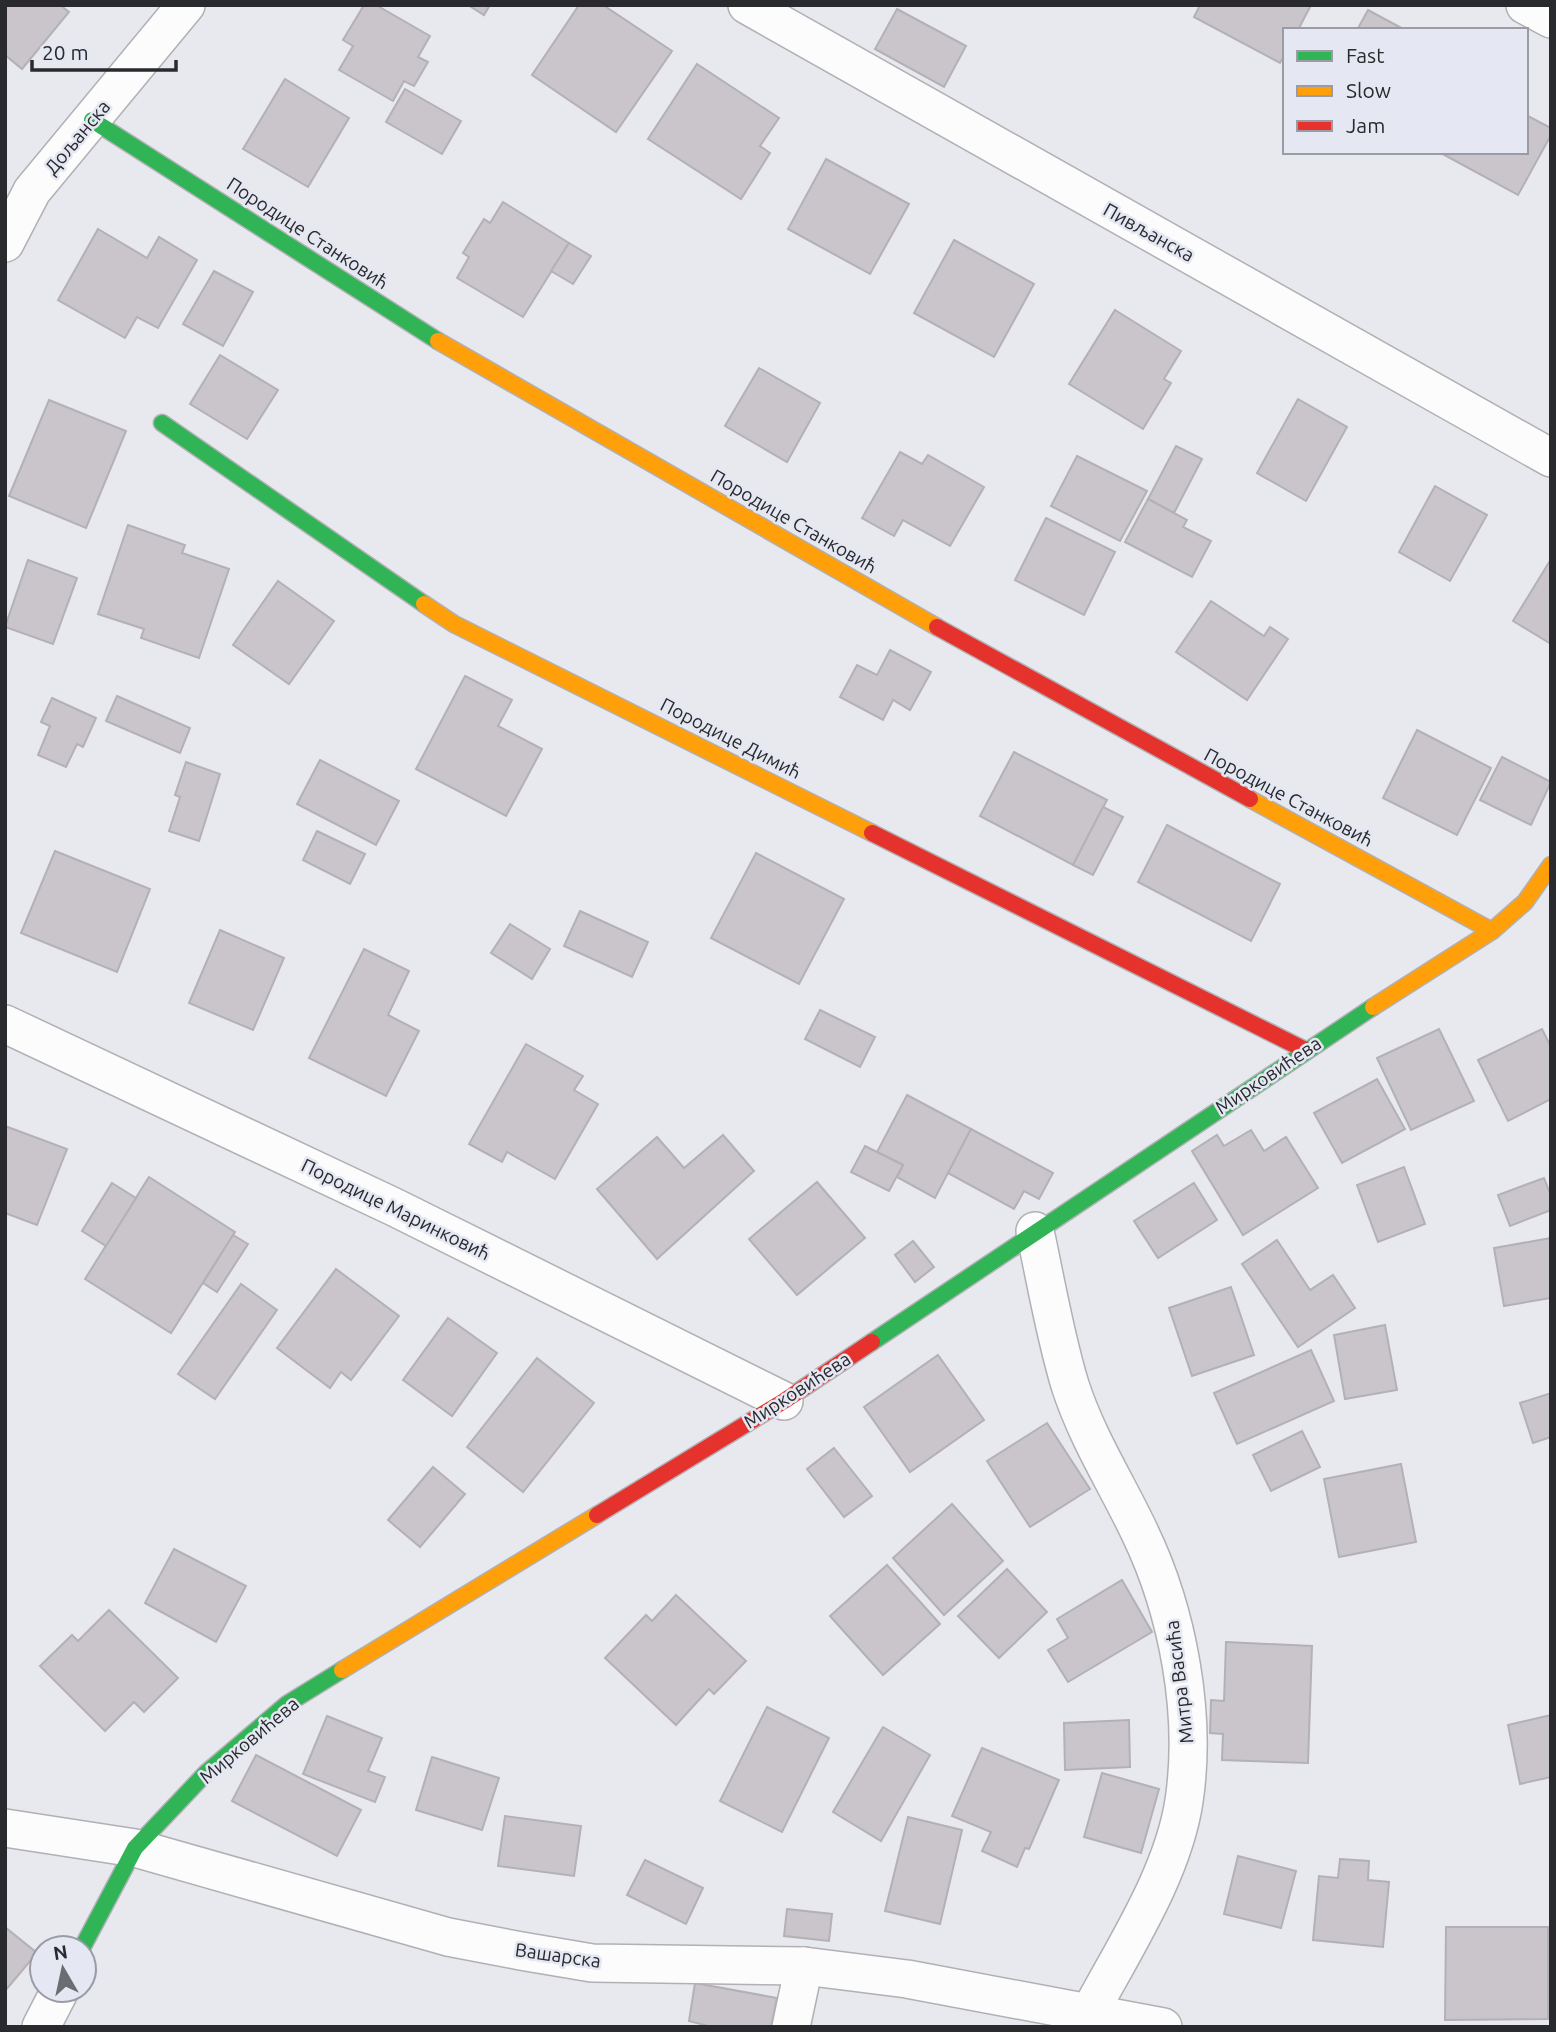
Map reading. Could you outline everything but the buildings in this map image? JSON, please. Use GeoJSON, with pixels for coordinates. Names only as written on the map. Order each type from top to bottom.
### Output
{"type":"FeatureCollection","features":[{"type":"Feature","properties":{"kind":"street","name":"Дољанска"},"geometry":{"type":"LineString","coordinates":[[5,243],[32,191],[186,5]]}},
{"type":"Feature","properties":{"kind":"street","name":"Пивљанска"},"geometry":{"type":"LineString","coordinates":[[747,5],[1551,458]]}},
{"type":"Feature","properties":{"kind":"street"},"geometry":{"type":"LineString","coordinates":[[1525,5],[1551,19]]}},
{"type":"Feature","properties":{"kind":"street","name":"Породице Станковић"},"geometry":{"type":"LineString","coordinates":[[92,120],[452,350],[1010,669],[1492,930]]}},
{"type":"Feature","properties":{"kind":"street","name":"Породице Димић"},"geometry":{"type":"LineString","coordinates":[[162,423],[454,624],[1305,1050]]}},
{"type":"Feature","properties":{"kind":"street","name":"Мирковићева"},"geometry":{"type":"LineString","coordinates":[[89,1934],[135,1848],[206,1773],[287,1704],[783,1401],[1305,1050],[1492,930],[1525,902],[1551,865]]}},
{"type":"Feature","properties":{"kind":"street","name":"Породице Маринковић"},"geometry":{"type":"LineString","coordinates":[[5,1024],[394,1207],[783,1401]]}},
{"type":"Feature","properties":{"kind":"street","name":"Митра Васића"},"geometry":{"type":"LineString","coordinates":[[1035,1231],[1071,1386],[1099,1454],[1160,1577],[1176,1629],[1185,1711],[1187,1754],[1184,1802],[1161,1877],[1090,2012]]}},
{"type":"Feature","properties":{"kind":"street","name":"Вашарска"},"geometry":{"type":"LineString","coordinates":[[5,1828],[135,1848],[448,1937],[533,1953],[592,1963],[804,1966],[907,1979],[1163,2027]]}},
{"type":"Feature","properties":{"kind":"street"},"geometry":{"type":"LineString","coordinates":[[791,2027],[804,1966]]}},
{"type":"Feature","properties":{"kind":"street"},"geometry":{"type":"LineString","coordinates":[[41,2027],[53,2004]]}},
{"type":"Feature","properties":{"kind":"traffic: fast"},"geometry":{"type":"LineString","coordinates":[[92,120],[438,341]]}},
{"type":"Feature","properties":{"kind":"traffic: fast"},"geometry":{"type":"LineString","coordinates":[[162,423],[424,604]]}},
{"type":"Feature","properties":{"kind":"traffic: fast"},"geometry":{"type":"LineString","coordinates":[[872,1342],[1373,1007]]}},
{"type":"Feature","properties":{"kind":"traffic: fast"},"geometry":{"type":"LineString","coordinates":[[89,1934],[135,1848],[206,1773],[287,1704],[342,1670]]}},
{"type":"Feature","properties":{"kind":"traffic: slow"},"geometry":{"type":"LineString","coordinates":[[438,341],[937,627]]}},
{"type":"Feature","properties":{"kind":"traffic: slow"},"geometry":{"type":"LineString","coordinates":[[424,604],[454,624],[872,833]]}},
{"type":"Feature","properties":{"kind":"traffic: slow"},"geometry":{"type":"LineString","coordinates":[[1250,799],[1492,931]]}},
{"type":"Feature","properties":{"kind":"traffic: slow"},"geometry":{"type":"LineString","coordinates":[[1373,1007],[1492,931],[1525,902],[1551,865]]}},
{"type":"Feature","properties":{"kind":"traffic: slow"},"geometry":{"type":"LineString","coordinates":[[342,1670],[597,1515]]}},
{"type":"Feature","properties":{"kind":"traffic: jam"},"geometry":{"type":"LineString","coordinates":[[937,627],[1250,799]]}},
{"type":"Feature","properties":{"kind":"traffic: jam"},"geometry":{"type":"LineString","coordinates":[[872,833],[1305,1050]]}},
{"type":"Feature","properties":{"kind":"traffic: jam"},"geometry":{"type":"LineString","coordinates":[[597,1515],[784,1401],[872,1342]]}}]}
